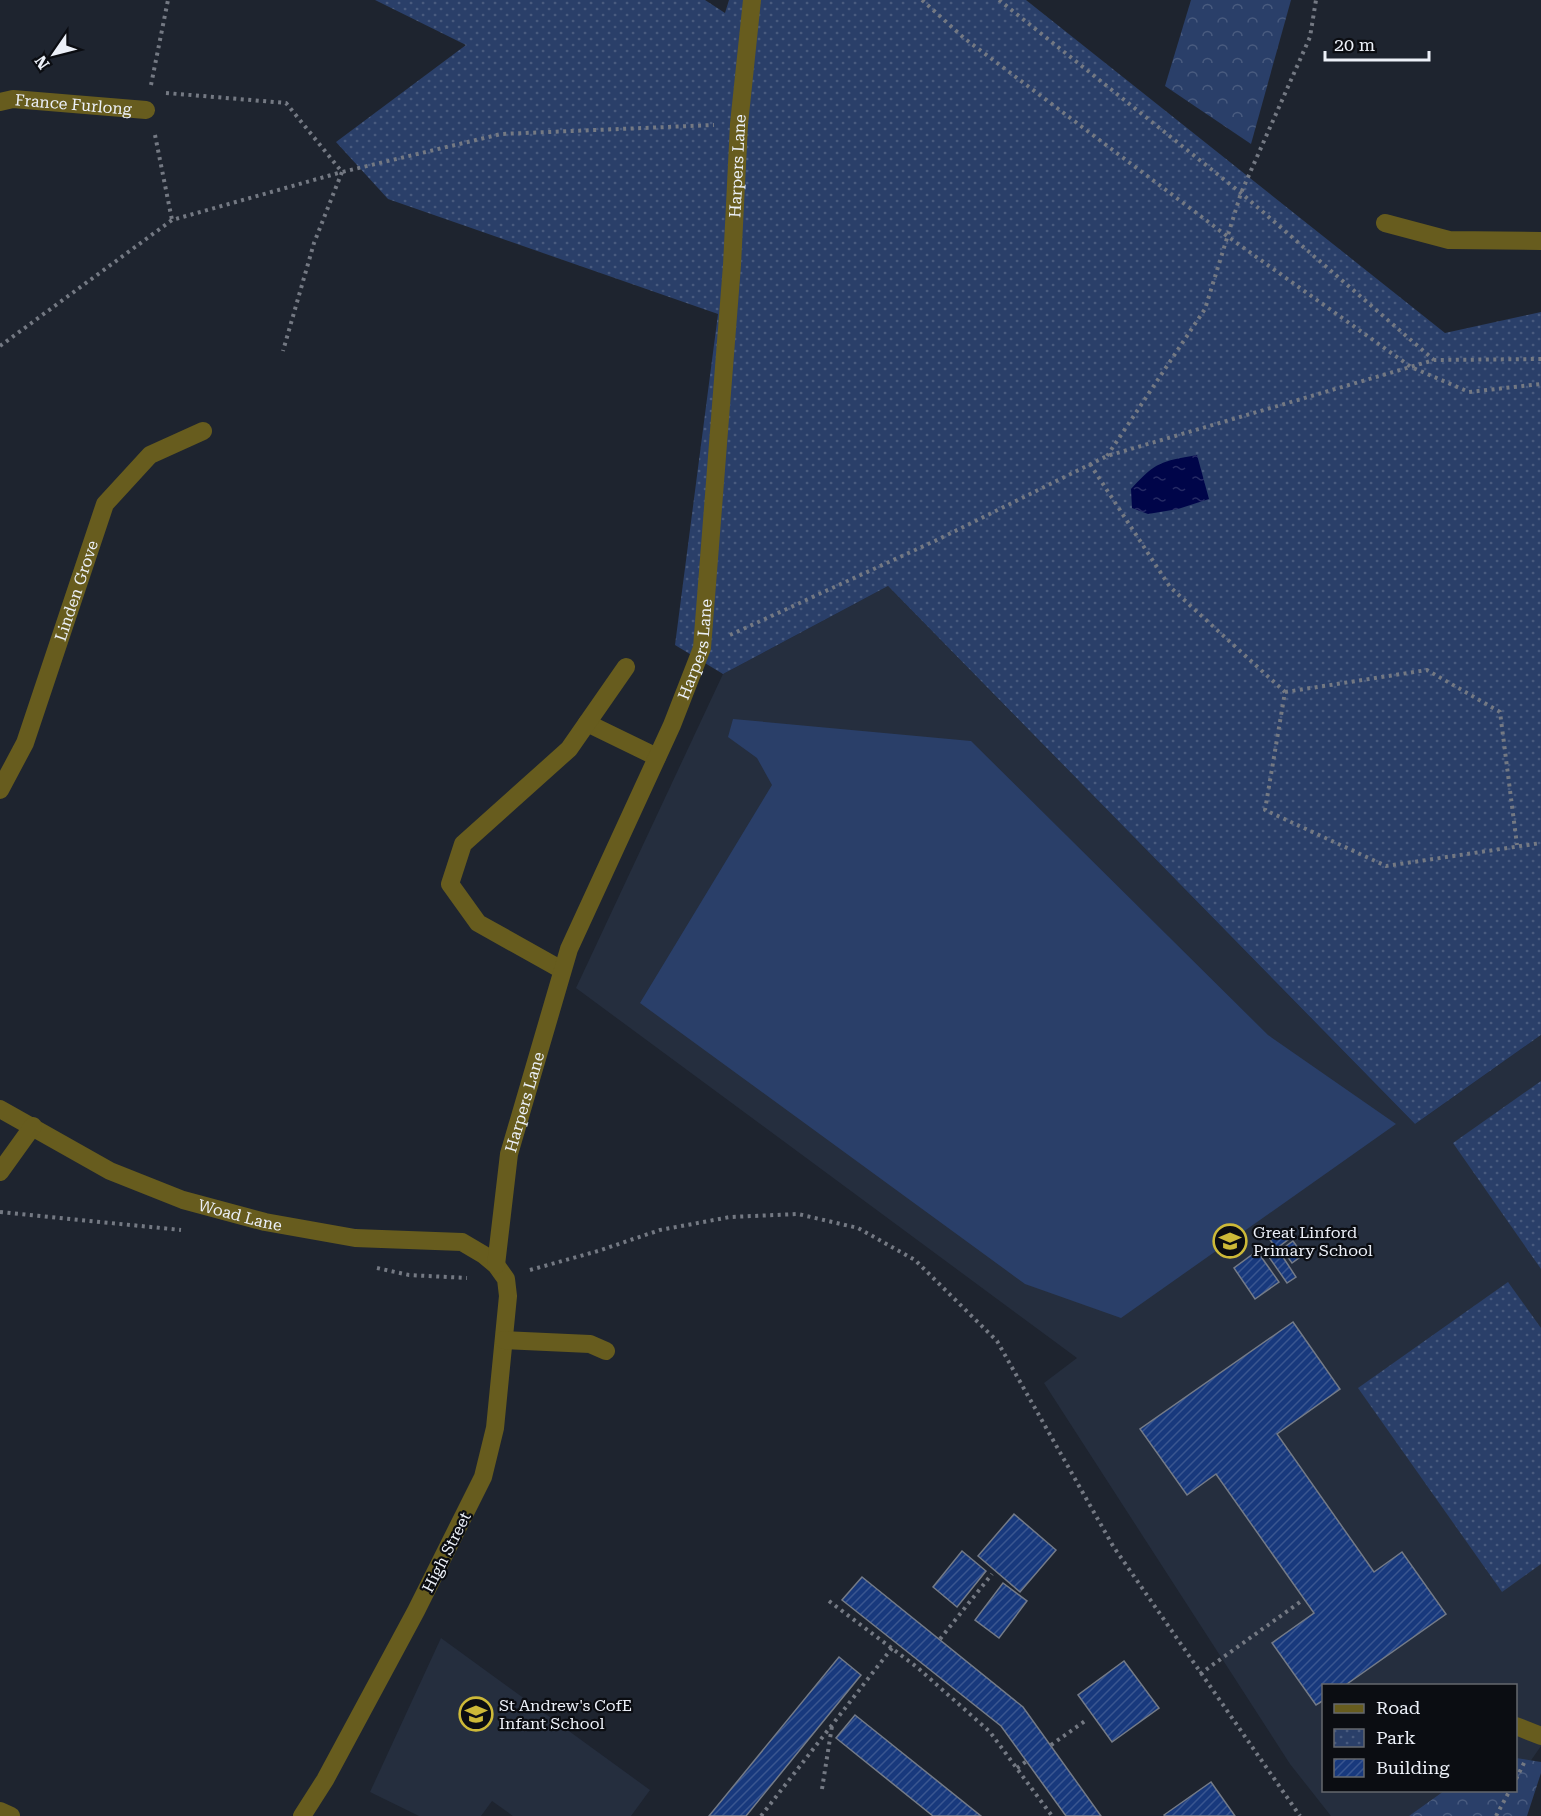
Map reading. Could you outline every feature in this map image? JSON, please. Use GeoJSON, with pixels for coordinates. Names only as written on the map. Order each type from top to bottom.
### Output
{"type":"FeatureCollection","features":[{"type":"Feature","properties":{"kind":"street","name":"Harpers Lane"},"geometry":{"type":"LineString","coordinates":[[501,1272],[509,1154],[562,970],[569,949],[672,725],[702,648],[732,265],[739,124],[752,0]]}},
{"type":"Feature","properties":{"kind":"street","name":"France Furlong"},"geometry":{"type":"LineString","coordinates":[[0,102],[14,99],[146,110]]}},
{"type":"Feature","properties":{"kind":"street"},"geometry":{"type":"LineString","coordinates":[[1384,223],[1449,240],[1541,241]]}},
{"type":"Feature","properties":{"kind":"street","name":"Linden Grove"},"geometry":{"type":"LineString","coordinates":[[0,790],[25,743],[105,504],[150,456],[203,431]]}},
{"type":"Feature","properties":{"kind":"street"},"geometry":{"type":"LineString","coordinates":[[562,970],[478,922],[450,884],[463,844],[569,749],[626,667]]}},
{"type":"Feature","properties":{"kind":"street"},"geometry":{"type":"LineString","coordinates":[[587,723],[657,757]]}},
{"type":"Feature","properties":{"kind":"street","name":"Woad Lane"},"geometry":{"type":"LineString","coordinates":[[0,1109],[110,1171],[183,1200],[265,1222],[355,1238],[462,1242],[484,1255],[501,1272]]}},
{"type":"Feature","properties":{"kind":"street"},"geometry":{"type":"LineString","coordinates":[[0,1172],[33,1126]]}},
{"type":"Feature","properties":{"kind":"street","name":"High Street"},"geometry":{"type":"LineString","coordinates":[[303,1816],[325,1780],[416,1611],[483,1477],[495,1428],[508,1296],[501,1272]]}},
{"type":"Feature","properties":{"kind":"street"},"geometry":{"type":"LineString","coordinates":[[504,1340],[590,1344],[606,1351]]}},
{"type":"Feature","properties":{"kind":"street"},"geometry":{"type":"LineString","coordinates":[[1517,1727],[1541,1736]]}},
{"type":"Feature","properties":{"kind":"street"},"geometry":{"type":"LineString","coordinates":[[0,1811],[11,1816]]}},
{"type":"Feature","properties":{"kind":"path"},"geometry":{"type":"LineString","coordinates":[[922,0],[964,38],[1227,237],[1411,367],[1469,392],[1541,384]]}},
{"type":"Feature","properties":{"kind":"path"},"geometry":{"type":"LineString","coordinates":[[999,0],[1241,193],[1434,360]]}},
{"type":"Feature","properties":{"kind":"path"},"geometry":{"type":"LineString","coordinates":[[1107,456],[1204,309],[1241,193],[1310,37],[1316,0]]}},
{"type":"Feature","properties":{"kind":"path"},"geometry":{"type":"LineString","coordinates":[[161,93],[286,103],[342,172]]}},
{"type":"Feature","properties":{"kind":"path"},"geometry":{"type":"LineString","coordinates":[[0,346],[172,220],[342,172],[501,134],[739,124]]}},
{"type":"Feature","properties":{"kind":"path"},"geometry":{"type":"LineString","coordinates":[[283,351],[314,243],[342,172]]}},
{"type":"Feature","properties":{"kind":"path"},"geometry":{"type":"LineString","coordinates":[[702,648],[939,538],[1107,456],[1434,360],[1541,359]]}},
{"type":"Feature","properties":{"kind":"path"},"geometry":{"type":"LineString","coordinates":[[1090,464],[1170,588],[1285,692]]}},
{"type":"Feature","properties":{"kind":"path"},"geometry":{"type":"LineString","coordinates":[[1285,692],[1427,670],[1500,712],[1517,846]]}},
{"type":"Feature","properties":{"kind":"path"},"geometry":{"type":"LineString","coordinates":[[1285,692],[1265,810],[1386,866],[1541,843]]}},
{"type":"Feature","properties":{"kind":"path"},"geometry":{"type":"LineString","coordinates":[[0,1212],[186,1230]]}},
{"type":"Feature","properties":{"kind":"path"},"geometry":{"type":"LineString","coordinates":[[376,1268],[409,1275],[525,1271],[598,1251],[660,1230],[730,1217],[798,1214],[858,1228],[915,1260],[997,1341],[1113,1546],[1300,1816]]}},
{"type":"Feature","properties":{"kind":"path"},"geometry":{"type":"LineString","coordinates":[[940,1639],[992,1574]]}},
{"type":"Feature","properties":{"kind":"path"},"geometry":{"type":"LineString","coordinates":[[829,1600],[918,1668],[990,1732],[1052,1816]]}},
{"type":"Feature","properties":{"kind":"path"},"geometry":{"type":"LineString","coordinates":[[1200,1674],[1300,1602]]}},
{"type":"Feature","properties":{"kind":"path"},"geometry":{"type":"LineString","coordinates":[[761,1816],[892,1648]]}},
{"type":"Feature","properties":{"kind":"path"},"geometry":{"type":"LineString","coordinates":[[918,1668],[922,1664]]}},
{"type":"Feature","properties":{"kind":"path"},"geometry":{"type":"LineString","coordinates":[[1051,1745],[1085,1721]]}},
{"type":"Feature","properties":{"kind":"path"},"geometry":{"type":"LineString","coordinates":[[822,1789],[832,1726]]}},
{"type":"Feature","properties":{"kind":"path"},"geometry":{"type":"LineString","coordinates":[[1017,1768],[1026,1761]]}},
{"type":"Feature","properties":{"kind":"path"},"geometry":{"type":"LineString","coordinates":[[1496,1816],[1509,1792]]}},
{"type":"Feature","properties":{"kind":"shaded area","name":"Great Linford Primary School"},"geometry":{"type":"Polygon","coordinates":[[[888,586],[1415,1124],[1541,1035],[1541,1746],[1517,1781],[1517,1684],[1322,1684],[1322,1792],[1508,1792],[1491,1816],[1331,1816],[1290,1764],[1044,1383],[1077,1358],[576,988],[723,674],[888,586]]]}},
{"type":"Feature","properties":{"kind":"shaded area","name":"St Andrew's CofE Infant School"},"geometry":{"type":"Polygon","coordinates":[[[441,1638],[650,1790],[631,1816],[513,1816],[492,1801],[481,1816],[419,1816],[370,1792],[441,1638]]]}},
{"type":"Feature","properties":{"kind":"green space"},"geometry":{"type":"Polygon","coordinates":[[[375,0],[705,0],[725,13],[729,0],[1026,0],[1445,333],[1541,312],[1541,1035],[1415,1124],[888,586],[723,674],[675,645],[718,314],[388,199],[336,142],[466,45],[375,0]]]}},
{"type":"Feature","properties":{"kind":"green space"},"geometry":{"type":"Polygon","coordinates":[[[1191,0],[1291,0],[1251,144],[1165,86],[1191,0]]]}},
{"type":"Feature","properties":{"kind":"green space"},"geometry":{"type":"Polygon","coordinates":[[[733,719],[971,741],[1268,1035],[1396,1124],[1121,1318],[1025,1284],[640,1003],[772,785],[757,758],[728,737],[733,719]]]}},
{"type":"Feature","properties":{"kind":"green space"},"geometry":{"type":"Polygon","coordinates":[[[1541,1081],[1541,1269],[1453,1143],[1541,1081]]]}},
{"type":"Feature","properties":{"kind":"green space"},"geometry":{"type":"Polygon","coordinates":[[[1508,1282],[1541,1328],[1541,1564],[1502,1592],[1358,1388],[1508,1282]]]}},
{"type":"Feature","properties":{"kind":"green space"},"geometry":{"type":"Polygon","coordinates":[[[1517,1758],[1541,1762],[1541,1773],[1527,1816],[1409,1816],[1443,1792],[1517,1792],[1517,1758]]]}},
{"type":"Feature","properties":{"kind":"water"},"geometry":{"type":"Polygon","coordinates":[[[1197,455],[1209,499],[1178,509],[1148,514],[1132,508],[1131,489],[1147,473],[1167,461],[1197,455]]]}},
{"type":"Feature","properties":{"kind":"building"},"geometry":{"type":"Polygon","coordinates":[[[1283,1231],[1289,1239],[1277,1248],[1270,1240],[1283,1231]]]}},
{"type":"Feature","properties":{"kind":"building"},"geometry":{"type":"Polygon","coordinates":[[[1293,1241],[1303,1255],[1292,1263],[1282,1249],[1293,1241]]]}},
{"type":"Feature","properties":{"kind":"building"},"geometry":{"type":"Polygon","coordinates":[[[1257,1251],[1279,1282],[1255,1299],[1234,1268],[1257,1251]]]}},
{"type":"Feature","properties":{"kind":"building"},"geometry":{"type":"Polygon","coordinates":[[[1279,1251],[1296,1277],[1287,1283],[1269,1257],[1279,1251]]]}},
{"type":"Feature","properties":{"kind":"building"},"geometry":{"type":"Polygon","coordinates":[[[1293,1322],[1340,1389],[1277,1434],[1374,1572],[1402,1552],[1446,1614],[1347,1684],[1322,1684],[1322,1701],[1316,1705],[1272,1643],[1314,1613],[1216,1474],[1187,1495],[1140,1429],[1293,1322]]]}},
{"type":"Feature","properties":{"kind":"building"},"geometry":{"type":"Polygon","coordinates":[[[1014,1514],[1056,1550],[1020,1592],[978,1556],[1014,1514]]]}},
{"type":"Feature","properties":{"kind":"building"},"geometry":{"type":"Polygon","coordinates":[[[962,1551],[986,1571],[957,1607],[933,1587],[962,1551]]]}},
{"type":"Feature","properties":{"kind":"building"},"geometry":{"type":"Polygon","coordinates":[[[862,1577],[1023,1707],[1101,1816],[1066,1816],[1001,1726],[842,1600],[862,1577]]]}},
{"type":"Feature","properties":{"kind":"building"},"geometry":{"type":"Polygon","coordinates":[[[1003,1583],[1027,1601],[999,1638],[975,1620],[1003,1583]]]}},
{"type":"Feature","properties":{"kind":"building"},"geometry":{"type":"Polygon","coordinates":[[[839,1657],[861,1675],[746,1816],[709,1816],[839,1657]]]}},
{"type":"Feature","properties":{"kind":"building"},"geometry":{"type":"Polygon","coordinates":[[[1124,1661],[1159,1708],[1112,1742],[1078,1695],[1124,1661]]]}},
{"type":"Feature","properties":{"kind":"building"},"geometry":{"type":"Polygon","coordinates":[[[855,1715],[981,1816],[933,1816],[836,1738],[855,1715]]]}},
{"type":"Feature","properties":{"kind":"building"},"geometry":{"type":"Polygon","coordinates":[[[1211,1782],[1235,1816],[1164,1815],[1211,1782]]]}},
{"type":"Feature","properties":{"kind":"place","name":"Great Linford Primary School"},"geometry":{"type":"Point","coordinates":[1230,1241]}},
{"type":"Feature","properties":{"kind":"place","name":"St Andrew's CofE Infant School"},"geometry":{"type":"Point","coordinates":[476,1714]}}]}
